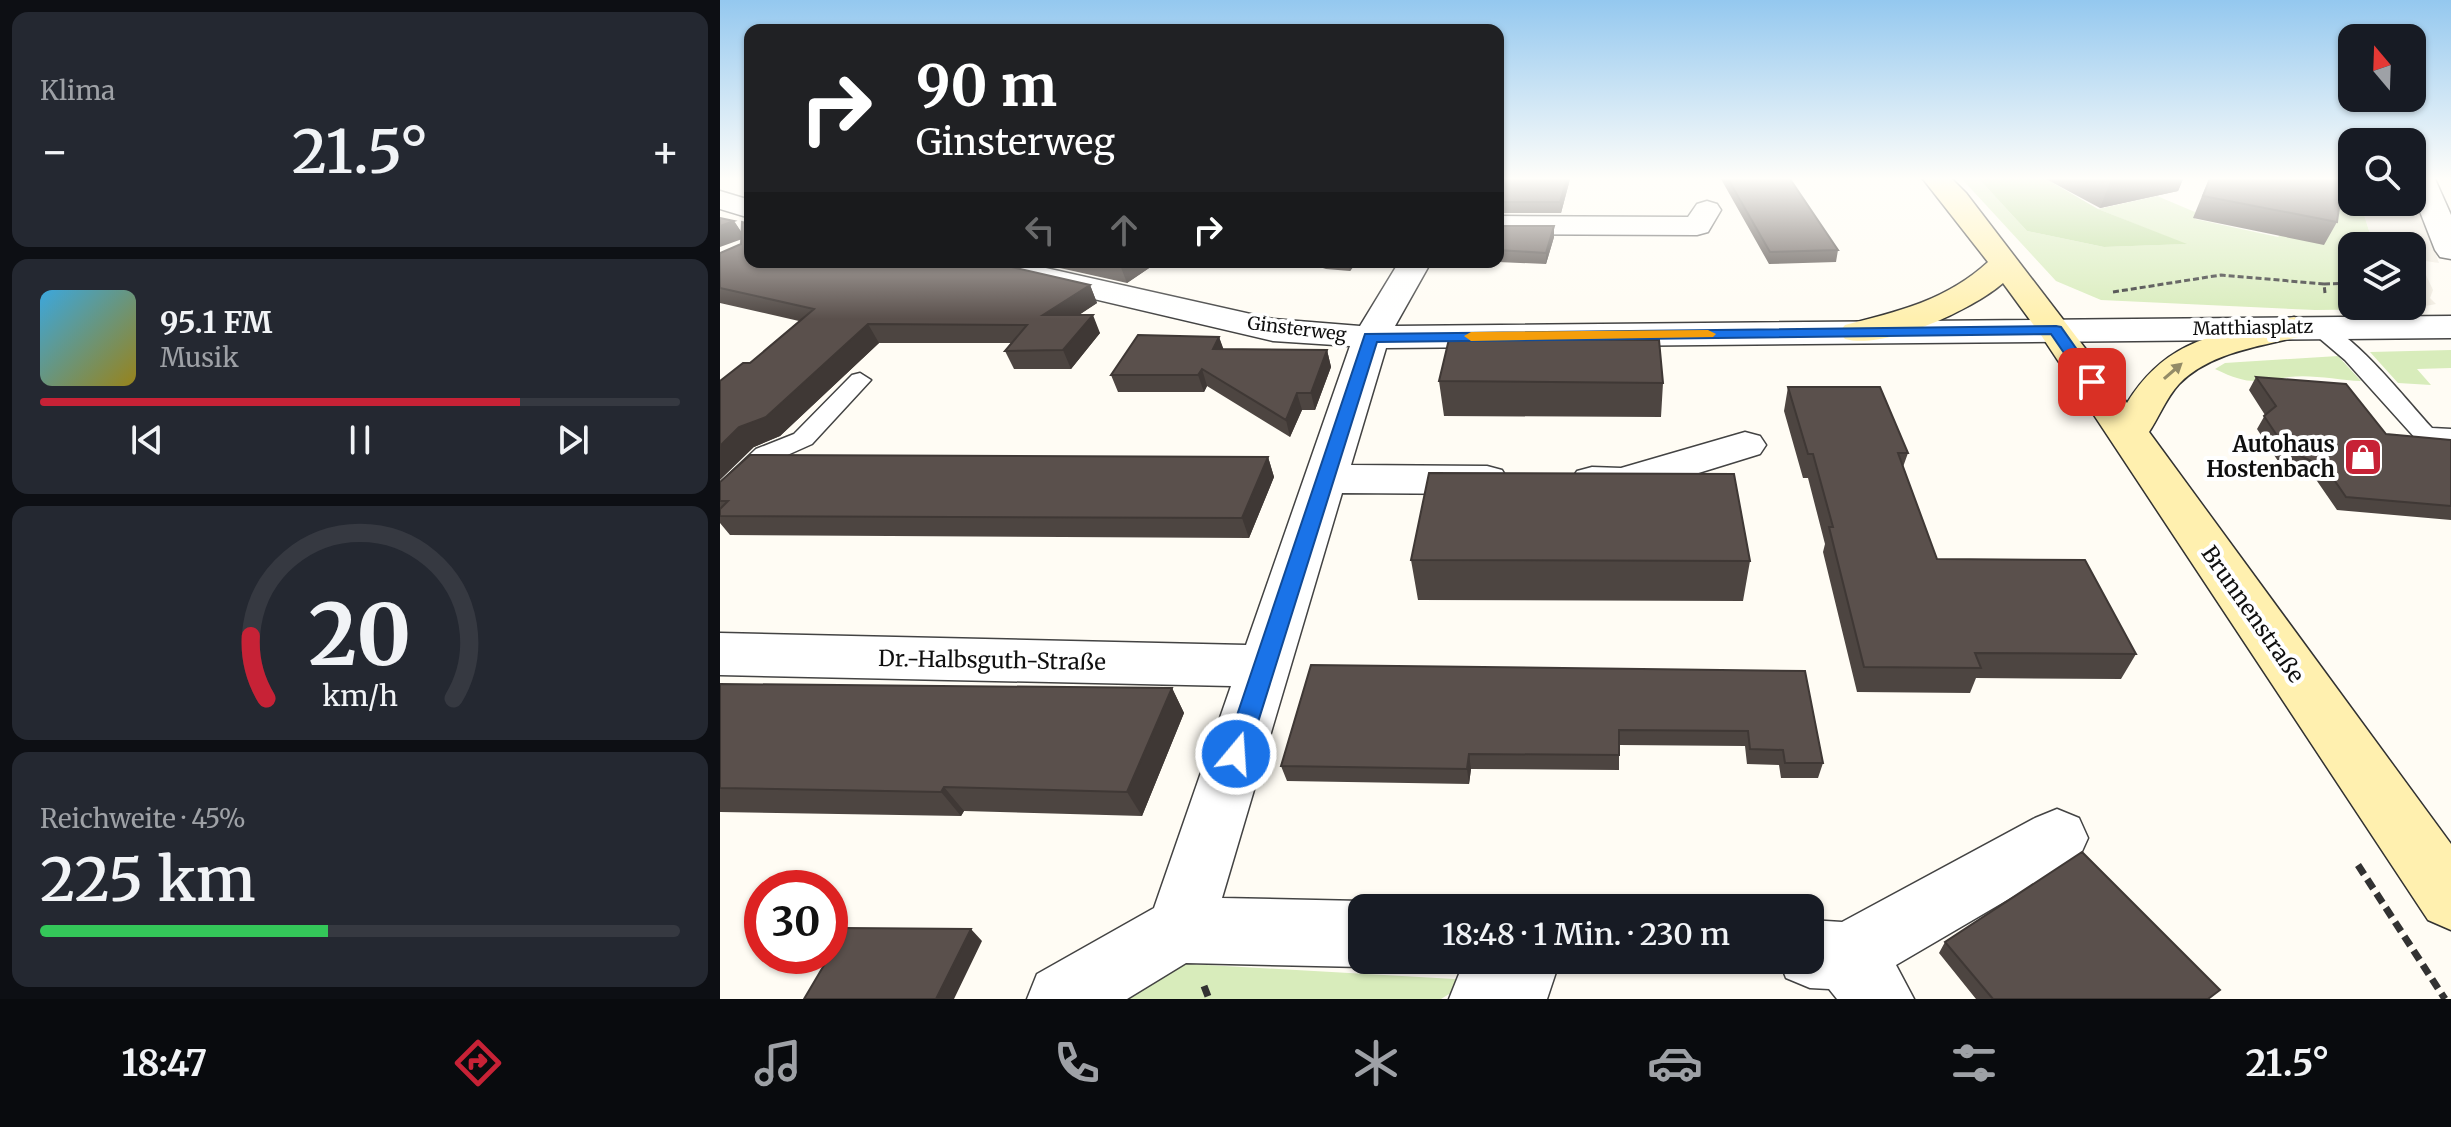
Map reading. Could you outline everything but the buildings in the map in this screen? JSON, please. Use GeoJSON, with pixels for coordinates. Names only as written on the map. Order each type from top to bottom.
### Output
{"type":"FeatureCollection","features":[{"type":"Feature","properties":{"kind":"main road","name":"Brunnenstraße"},"geometry":{"type":"LineString","coordinates":[[1976,226],[2056,330],[2451,898]]}},
{"type":"Feature","properties":{"kind":"main road"},"geometry":{"type":"LineString","coordinates":[[1857,332],[1941,308],[1988,281],[2005,263]]}},
{"type":"Feature","properties":{"kind":"main road"},"geometry":{"type":"LineString","coordinates":[[2128,433],[2145,411],[2153,393],[2180,364],[2203,353],[2314,328]]}},
{"type":"Feature","properties":{"kind":"street"},"geometry":{"type":"LineString","coordinates":[[1621,226],[1697,226]]}},
{"type":"Feature","properties":{"kind":"street"},"geometry":{"type":"LineString","coordinates":[[2443,226],[2451,250]]}},
{"type":"Feature","properties":{"kind":"street","name":"Ginsterweg"},"geometry":{"type":"LineString","coordinates":[[1003,268],[1273,330],[1371,337],[2056,330]]}},
{"type":"Feature","properties":{"kind":"street"},"geometry":{"type":"LineString","coordinates":[[1179,930],[1371,337],[1411,268]]}},
{"type":"Feature","properties":{"kind":"street","name":"Matthiasplatz"},"geometry":{"type":"LineString","coordinates":[[2056,330],[2451,327]]}},
{"type":"Feature","properties":{"kind":"street"},"geometry":{"type":"LineString","coordinates":[[1325,479],[1622,482],[1745,445]]}},
{"type":"Feature","properties":{"kind":"street","name":"Dr.-Halbsguth-Straße"},"geometry":{"type":"LineString","coordinates":[[720,654],[1264,666]]}},
{"type":"Feature","properties":{"kind":"street"},"geometry":{"type":"LineString","coordinates":[[1845,970],[2057,838]]}},
{"type":"Feature","properties":{"kind":"street"},"geometry":{"type":"LineString","coordinates":[[1062,999],[1179,930],[1348,934]]}},
{"type":"Feature","properties":{"kind":"street"},"geometry":{"type":"LineString","coordinates":[[1484,999],[1522,974]]}},
{"type":"Feature","properties":{"kind":"lane"},"geometry":{"type":"LineString","coordinates":[[2314,328],[2353,355],[2425,435],[2451,436]]}},
{"type":"Feature","properties":{"kind":"lane"},"geometry":{"type":"LineString","coordinates":[[720,498],[765,455],[803,439],[860,380]]}},
{"type":"Feature","properties":{"kind":"path"},"geometry":{"type":"LineString","coordinates":[[2056,330],[2085,296],[2221,275],[2338,284]]}},
{"type":"Feature","properties":{"kind":"path"},"geometry":{"type":"LineString","coordinates":[[2314,328],[2324,284]]}},
{"type":"Feature","properties":{"kind":"green space"},"geometry":{"type":"Polygon","coordinates":[[[2005,226],[2022,226],[2027,231],[2104,247],[2185,244],[2139,226],[2226,226],[2278,237],[2290,226],[2368,226],[2370,232],[2338,232],[2338,310],[2101,300],[2056,281],[2005,226]]]}},
{"type":"Feature","properties":{"kind":"green space"},"geometry":{"type":"Polygon","coordinates":[[[2022,226],[2140,226],[2187,244],[2104,247],[2027,231],[2022,226]]]}},
{"type":"Feature","properties":{"kind":"green space"},"geometry":{"type":"Polygon","coordinates":[[[2451,350],[2451,368],[2417,369],[2431,385],[2398,383],[2370,352],[2451,350]]]}},
{"type":"Feature","properties":{"kind":"green space"},"geometry":{"type":"Polygon","coordinates":[[[2338,356],[2361,381],[2297,376],[2252,381],[2215,369],[2225,363],[2338,356]]]}},
{"type":"Feature","properties":{"kind":"green space"},"geometry":{"type":"Polygon","coordinates":[[[1172,963],[1472,980],[1441,999],[1122,999],[1172,963]]]}},
{"type":"Feature","properties":{"kind":"shaded area"},"geometry":{"type":"Polygon","coordinates":[[[2368,226],[2426,226],[2439,263],[2426,261],[2426,232],[2370,232],[2368,226]]]}},
{"type":"Feature","properties":{"kind":"shaded area"},"geometry":{"type":"Polygon","coordinates":[[[2426,275],[2433,290],[2430,298],[2436,304],[2426,306],[2426,275]]]}},
{"type":"Feature","properties":{"kind":"slow traffic"},"geometry":{"type":"LineString","coordinates":[[1471,336],[1708,334]]}},
{"type":"Feature","properties":{"kind":"place","name":"Autohaus Hostenbach"},"geometry":{"type":"Point","coordinates":[2363,457]}},
{"type":"Feature","properties":{"kind":"route"},"geometry":{"type":"LineString","coordinates":[[1236,754],[1371,337],[2056,330],[2092,382]]}}]}
